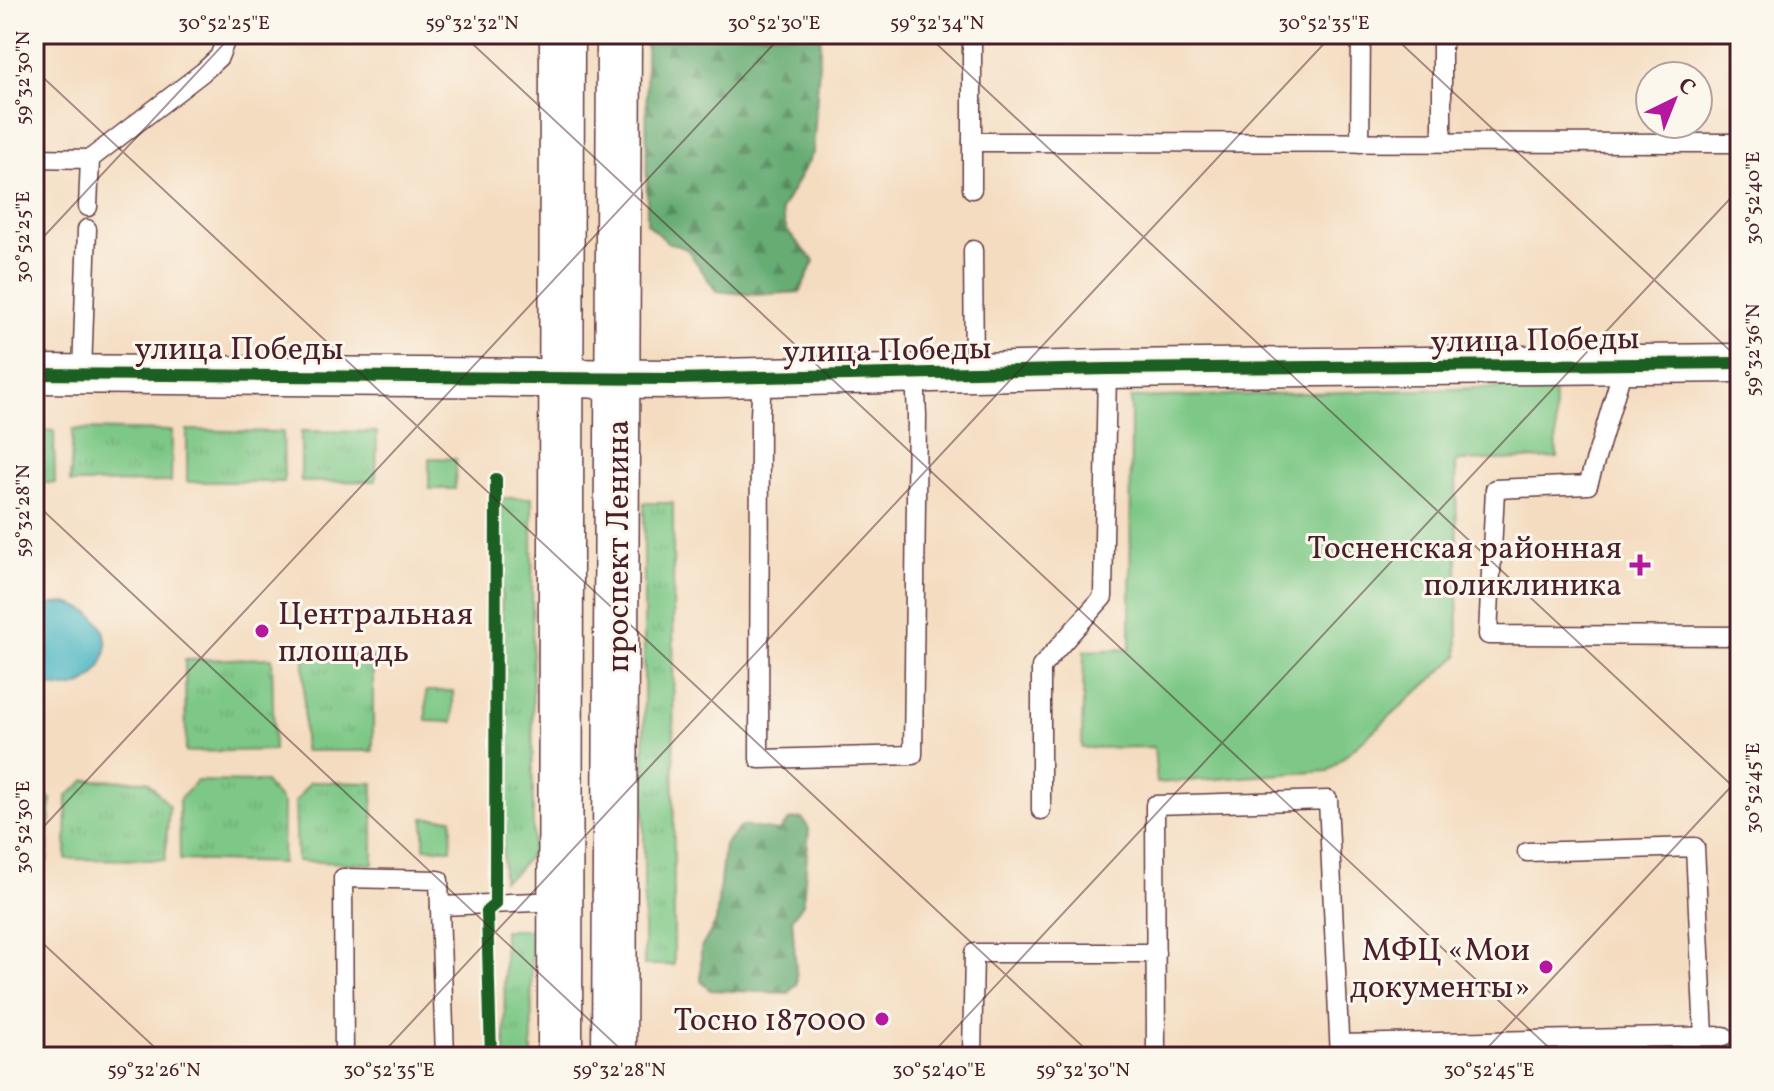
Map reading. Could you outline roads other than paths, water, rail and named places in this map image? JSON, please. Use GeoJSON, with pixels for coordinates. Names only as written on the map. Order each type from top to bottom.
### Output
{"type":"FeatureCollection","features":[{"type":"Feature","properties":{"kind":"main road","name":"проспект Ленина"},"geometry":{"type":"LineString","coordinates":[[560,1057],[562,34]]}},
{"type":"Feature","properties":{"kind":"main road","name":"проспект Ленина"},"geometry":{"type":"LineString","coordinates":[[614,1057],[619,34]]}},
{"type":"Feature","properties":{"kind":"street","name":"улица Победы"},"geometry":{"type":"LineString","coordinates":[[34,374],[618,378],[974,374],[1107,369],[1740,363]]}},
{"type":"Feature","properties":{"kind":"lane"},"geometry":{"type":"LineString","coordinates":[[34,158],[90,159],[203,72],[219,57],[228,34]]}},
{"type":"Feature","properties":{"kind":"lane"},"geometry":{"type":"LineString","coordinates":[[972,34],[972,189]]}},
{"type":"Feature","properties":{"kind":"lane"},"geometry":{"type":"LineString","coordinates":[[1360,143],[1361,34]]}},
{"type":"Feature","properties":{"kind":"lane"},"geometry":{"type":"LineString","coordinates":[[1442,34],[1442,142]]}},
{"type":"Feature","properties":{"kind":"lane"},"geometry":{"type":"LineString","coordinates":[[972,142],[1740,143]]}},
{"type":"Feature","properties":{"kind":"lane"},"geometry":{"type":"LineString","coordinates":[[88,207],[90,159]]}},
{"type":"Feature","properties":{"kind":"lane"},"geometry":{"type":"LineString","coordinates":[[82,373],[87,229]]}},
{"type":"Feature","properties":{"kind":"lane"},"geometry":{"type":"LineString","coordinates":[[973,250],[974,374]]}},
{"type":"Feature","properties":{"kind":"lane"},"geometry":{"type":"LineString","coordinates":[[1624,365],[1588,485],[1495,489],[1488,635],[1740,636]]}},
{"type":"Feature","properties":{"kind":"lane"},"geometry":{"type":"LineString","coordinates":[[1041,810],[1041,667],[1103,597],[1107,369]]}},
{"type":"Feature","properties":{"kind":"lane"},"geometry":{"type":"LineString","coordinates":[[762,377],[759,759],[913,755],[915,375]]}},
{"type":"Feature","properties":{"kind":"lane"},"geometry":{"type":"LineString","coordinates":[[1156,1057],[1155,805],[1328,800],[1340,1051],[1724,1036]]}},
{"type":"Feature","properties":{"kind":"lane"},"geometry":{"type":"LineString","coordinates":[[1527,852],[1695,847],[1704,1036]]}},
{"type":"Feature","properties":{"kind":"lane"},"geometry":{"type":"LineString","coordinates":[[344,1057],[343,878],[439,880],[445,1057]]}},
{"type":"Feature","properties":{"kind":"lane"},"geometry":{"type":"LineString","coordinates":[[440,906],[560,901]]}},
{"type":"Feature","properties":{"kind":"lane"},"geometry":{"type":"LineString","coordinates":[[972,1057],[974,953],[1156,953]]}},
{"type":"Feature","properties":{"kind":"water"},"geometry":{"type":"Polygon","coordinates":[[[66,603],[90,613],[103,628],[106,646],[102,664],[91,678],[75,687],[56,687],[34,676],[34,616],[53,604],[66,603]]]}},
{"type":"Feature","properties":{"kind":"place","name":"Тосненская районная поликлиника"},"geometry":{"type":"Point","coordinates":[1640,565]}},
{"type":"Feature","properties":{"kind":"place","name":"Центральная площадь"},"geometry":{"type":"Point","coordinates":[262,631]}},
{"type":"Feature","properties":{"kind":"place","name":"МФЦ «Мои документы»"},"geometry":{"type":"Point","coordinates":[1546,967]}},
{"type":"Feature","properties":{"kind":"place","name":"Тосно 187000"},"geometry":{"type":"Point","coordinates":[882,1019]}}]}
